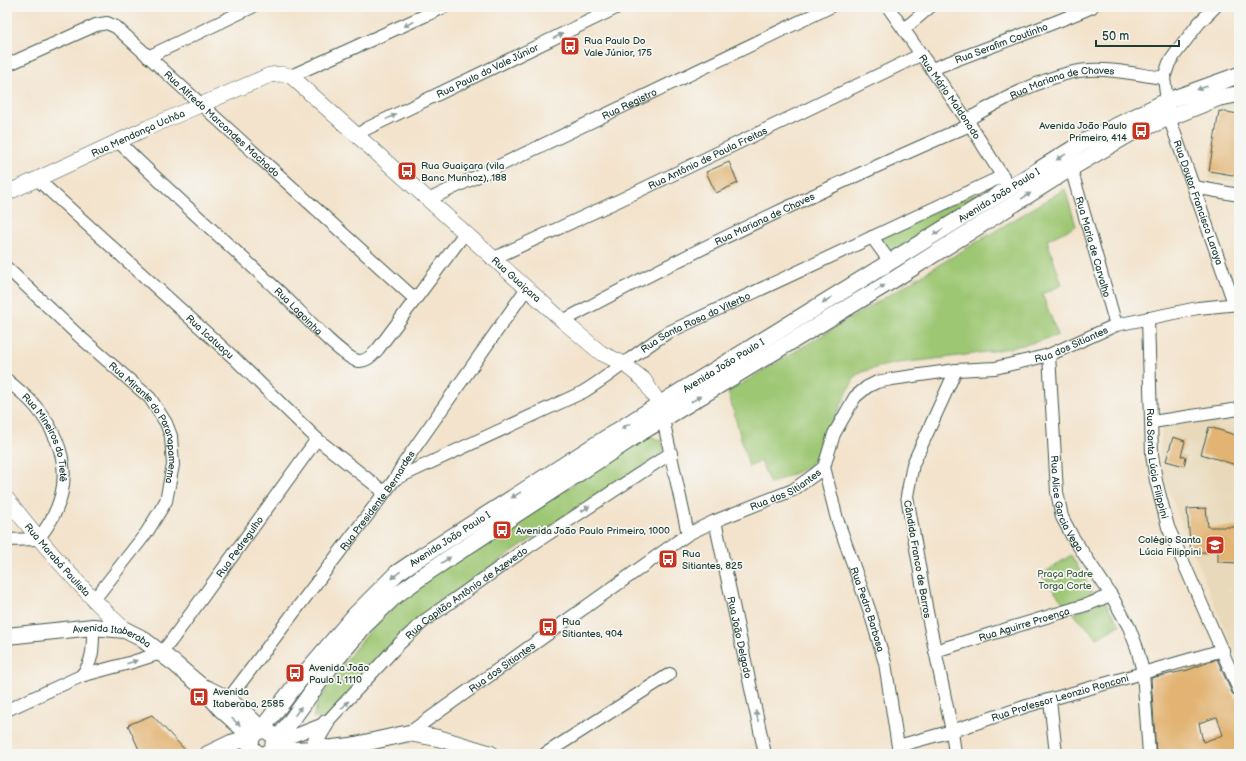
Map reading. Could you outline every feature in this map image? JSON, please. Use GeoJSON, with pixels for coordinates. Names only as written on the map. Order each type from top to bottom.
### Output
{"type":"FeatureCollection","features":[{"type":"Feature","properties":{"kind":"main road","name":"Avenida João Paulo I"},"geometry":{"type":"LineString","coordinates":[[264,752],[330,667],[365,625],[391,600],[431,570],[496,528],[661,412],[890,262],[1006,182],[1167,101],[1239,74]]}},
{"type":"Feature","properties":{"kind":"main road","name":"Avenida João Paulo I"},"geometry":{"type":"LineString","coordinates":[[256,733],[355,615],[398,573],[453,535],[661,412],[893,280],[1071,168],[1131,133],[1218,98],[1239,94]]}},
{"type":"Feature","properties":{"kind":"main road"},"geometry":{"type":"LineString","coordinates":[[979,226],[986,212],[1010,196],[1011,192],[1006,182]]}},
{"type":"Feature","properties":{"kind":"main road","name":"Avenida Itaberaba"},"geometry":{"type":"LineString","coordinates":[[7,636],[93,626],[124,630],[161,653],[224,704],[256,733],[272,734],[264,752]]}},
{"type":"Feature","properties":{"kind":"main road"},"geometry":{"type":"LineString","coordinates":[[326,723],[316,740],[327,751]]}},
{"type":"Feature","properties":{"kind":"main road"},"geometry":{"type":"LineString","coordinates":[[256,733],[251,745],[264,752],[294,750],[327,751],[409,733],[438,738],[491,754]]}},
{"type":"Feature","properties":{"kind":"main road"},"geometry":{"type":"LineString","coordinates":[[208,754],[231,742],[256,733]]}},
{"type":"Feature","properties":{"kind":"street"},"geometry":{"type":"LineString","coordinates":[[148,57],[252,7]]}},
{"type":"Feature","properties":{"kind":"street"},"geometry":{"type":"LineString","coordinates":[[291,76],[444,7]]}},
{"type":"Feature","properties":{"kind":"street","name":"Rua Paulo do Vale Júnior"},"geometry":{"type":"LineString","coordinates":[[357,136],[366,129],[618,7]]}},
{"type":"Feature","properties":{"kind":"street","name":"Rua Registro"},"geometry":{"type":"LineString","coordinates":[[428,200],[830,7]]}},
{"type":"Feature","properties":{"kind":"street","name":"Rua Mário Maldonado"},"geometry":{"type":"LineString","coordinates":[[888,7],[969,122],[1006,182]]}},
{"type":"Feature","properties":{"kind":"street"},"geometry":{"type":"LineString","coordinates":[[904,29],[930,7]]}},
{"type":"Feature","properties":{"kind":"street","name":"Rua Serafim Coutinho"},"geometry":{"type":"LineString","coordinates":[[932,69],[1003,41],[1040,29],[1092,7]]}},
{"type":"Feature","properties":{"kind":"street"},"geometry":{"type":"LineString","coordinates":[[1164,78],[1169,63],[1176,53],[1199,23],[1216,7]]}},
{"type":"Feature","properties":{"kind":"street","name":"Rua Alfredo Marcondes Machado"},"geometry":{"type":"LineString","coordinates":[[7,65],[96,25],[107,23],[116,27],[201,106],[415,299]]}},
{"type":"Feature","properties":{"kind":"street","name":"Rua Antônio de Paula Freitas"},"geometry":{"type":"LineString","coordinates":[[492,259],[620,200],[922,54]]}},
{"type":"Feature","properties":{"kind":"street","name":"Rua Mariana de Chaves"},"geometry":{"type":"LineString","coordinates":[[563,321],[624,288],[707,247],[969,122],[1014,95],[1064,74],[1088,70],[1106,70],[1164,78]]}},
{"type":"Feature","properties":{"kind":"street","name":"Rua Mendonça Uchôa"},"geometry":{"type":"LineString","coordinates":[[7,193],[118,141],[270,75],[280,74],[291,76]]}},
{"type":"Feature","properties":{"kind":"street","name":"Rua Guaiçara"},"geometry":{"type":"LineString","coordinates":[[291,76],[492,259],[563,321],[601,353],[624,364],[644,380],[661,412],[688,534]]}},
{"type":"Feature","properties":{"kind":"street","name":"Rua Doutor Francisco Laraya"},"geometry":{"type":"LineString","coordinates":[[1164,78],[1169,117],[1237,304]]}},
{"type":"Feature","properties":{"kind":"street","name":"Rua Lagoinha"},"geometry":{"type":"LineString","coordinates":[[118,141],[165,187],[250,264],[334,344],[356,360],[363,360],[373,355],[465,233]]}},
{"type":"Feature","properties":{"kind":"street","name":"Rua Maria de Carvalho"},"geometry":{"type":"LineString","coordinates":[[1071,168],[1116,325]]}},
{"type":"Feature","properties":{"kind":"street","name":"Rua Icatuaçu"},"geometry":{"type":"LineString","coordinates":[[38,179],[233,356],[317,438],[384,492]]}},
{"type":"Feature","properties":{"kind":"street","name":"Rua Santa Rosa do Viterbo"},"geometry":{"type":"LineString","coordinates":[[395,479],[583,392],[624,364],[645,346],[667,333],[872,237],[1006,182]]}},
{"type":"Feature","properties":{"kind":"street"},"geometry":{"type":"LineString","coordinates":[[1194,187],[1239,194]]}},
{"type":"Feature","properties":{"kind":"street"},"geometry":{"type":"LineString","coordinates":[[872,237],[890,262]]}},
{"type":"Feature","properties":{"kind":"street","name":"Rua Mirante do Paranapamema"},"geometry":{"type":"LineString","coordinates":[[7,268],[79,336],[150,398],[166,423],[171,436],[173,465],[166,502],[147,532],[93,601]]}},
{"type":"Feature","properties":{"kind":"street","name":"Rua Presidente Bernardes"},"geometry":{"type":"LineString","coordinates":[[224,704],[395,479],[404,463],[527,288]]}},
{"type":"Feature","properties":{"kind":"street","name":"Rua dos Sitiantes"},"geometry":{"type":"LineString","coordinates":[[409,733],[688,534],[715,520],[793,490],[824,467],[839,423],[855,397],[867,387],[892,378],[956,370],[995,368],[1048,356],[1116,325],[1198,308],[1237,304]]}},
{"type":"Feature","properties":{"kind":"street","name":"Rua Santa Lúcia Filippini"},"geometry":{"type":"LineString","coordinates":[[1148,318],[1152,454],[1168,527],[1239,690]]}},
{"type":"Feature","properties":{"kind":"street","name":"Rua Alice Garcia Vega"},"geometry":{"type":"LineString","coordinates":[[1048,356],[1057,492],[1062,517],[1072,536],[1111,595],[1129,627],[1137,648],[1143,672],[1149,754]]}},
{"type":"Feature","properties":{"kind":"street","name":"Cândida Franco de Barros"},"geometry":{"type":"LineString","coordinates":[[955,754],[952,731],[935,651],[907,496],[908,481],[913,464],[956,370]]}},
{"type":"Feature","properties":{"kind":"street","name":"Rua Mineiros do Tietê"},"geometry":{"type":"LineString","coordinates":[[7,380],[36,407],[58,442],[61,454],[63,472],[62,495],[57,511],[49,525],[38,539]]}},
{"type":"Feature","properties":{"kind":"street"},"geometry":{"type":"LineString","coordinates":[[1152,422],[1239,408]]}},
{"type":"Feature","properties":{"kind":"street","name":"Rua Pedregulho"},"geometry":{"type":"LineString","coordinates":[[161,653],[317,438]]}},
{"type":"Feature","properties":{"kind":"street","name":"Rua Capitão Antônio de Azevedo"},"geometry":{"type":"LineString","coordinates":[[264,752],[326,723],[399,644],[424,621],[526,548],[671,453]]}},
{"type":"Feature","properties":{"kind":"street","name":"Rua Pedro Barbosa"},"geometry":{"type":"LineString","coordinates":[[824,467],[837,519],[870,612],[885,662],[899,750]]}},
{"type":"Feature","properties":{"kind":"street","name":"Rua Marabá Paulista"},"geometry":{"type":"LineString","coordinates":[[7,499],[38,539],[93,601],[124,630]]}},
{"type":"Feature","properties":{"kind":"street","name":"Rua João Delgado"},"geometry":{"type":"LineString","coordinates":[[715,520],[765,754]]}},
{"type":"Feature","properties":{"kind":"street"},"geometry":{"type":"LineString","coordinates":[[7,540],[38,539]]}},
{"type":"Feature","properties":{"kind":"street","name":"Rua Aguirre Proença"},"geometry":{"type":"LineString","coordinates":[[935,651],[1074,609],[1111,595]]}},
{"type":"Feature","properties":{"kind":"street","name":"Rua Marabá Paulista"},"geometry":{"type":"LineString","coordinates":[[93,601],[96,618],[93,626]]}},
{"type":"Feature","properties":{"kind":"street"},"geometry":{"type":"LineString","coordinates":[[80,676],[88,668],[93,650],[93,626]]}},
{"type":"Feature","properties":{"kind":"street"},"geometry":{"type":"LineString","coordinates":[[93,650],[101,662],[112,668]]}},
{"type":"Feature","properties":{"kind":"street","name":"Rua Professor Leonzio Ronconi"},"geometry":{"type":"LineString","coordinates":[[899,750],[952,731],[1050,700],[1222,650]]}},
{"type":"Feature","properties":{"kind":"street"},"geometry":{"type":"LineString","coordinates":[[7,710],[80,676],[161,653]]}},
{"type":"Feature","properties":{"kind":"street"},"geometry":{"type":"LineString","coordinates":[[546,754],[670,674]]}},
{"type":"Feature","properties":{"kind":"street"},"geometry":{"type":"LineString","coordinates":[[1050,700],[1056,754]]}},
{"type":"Feature","properties":{"kind":"shaded area"},"geometry":{"type":"Polygon","coordinates":[[[1239,100],[1239,183],[1209,178],[1221,104],[1239,100]]]}},
{"type":"Feature","properties":{"kind":"shaded area","name":"Colégio Santa Lúcia Filippini"},"geometry":{"type":"Polygon","coordinates":[[[1239,419],[1239,664],[1164,480],[1160,450],[1162,427],[1239,419]]]}},
{"type":"Feature","properties":{"kind":"green space"},"geometry":{"type":"Polygon","coordinates":[[[1010,188],[899,256],[871,241],[972,195],[1010,188]]]}},
{"type":"Feature","properties":{"kind":"green space"},"geometry":{"type":"Polygon","coordinates":[[[1065,189],[1076,226],[1047,240],[1062,285],[1042,294],[1058,335],[1044,340],[1001,350],[877,367],[856,375],[814,459],[806,468],[770,484],[761,461],[749,467],[728,392],[1065,189]]]}},
{"type":"Feature","properties":{"kind":"green space"},"geometry":{"type":"Polygon","coordinates":[[[648,435],[663,442],[664,450],[656,457],[581,505],[441,601],[427,613],[325,720],[313,717],[317,705],[329,685],[354,650],[376,624],[419,585],[648,435]]]}},
{"type":"Feature","properties":{"kind":"green space","name":"Praça Padre Torga Corte"},"geometry":{"type":"Polygon","coordinates":[[[1071,555],[1094,595],[1066,606],[1041,575],[1071,555]]]}},
{"type":"Feature","properties":{"kind":"green space","name":"Praça Padre Torga Corte"},"geometry":{"type":"Polygon","coordinates":[[[1104,601],[1120,625],[1097,638],[1074,614],[1104,601]]]}},
{"type":"Feature","properties":{"kind":"building"},"geometry":{"type":"Polygon","coordinates":[[[1219,111],[1239,114],[1239,176],[1209,171],[1219,111]]]}},
{"type":"Feature","properties":{"kind":"building"},"geometry":{"type":"Polygon","coordinates":[[[729,162],[738,183],[716,193],[706,172],[729,162]]]}},
{"type":"Feature","properties":{"kind":"building"},"geometry":{"type":"Polygon","coordinates":[[[1209,427],[1239,436],[1239,466],[1201,454],[1209,427]]]}},
{"type":"Feature","properties":{"kind":"building"},"geometry":{"type":"Polygon","coordinates":[[[1173,437],[1185,441],[1181,456],[1186,457],[1184,466],[1166,461],[1173,437]]]}},
{"type":"Feature","properties":{"kind":"building"},"geometry":{"type":"Polygon","coordinates":[[[1206,508],[1208,527],[1239,527],[1239,563],[1218,562],[1218,551],[1191,553],[1187,509],[1206,508]]]}},
{"type":"Feature","properties":{"kind":"building"},"geometry":{"type":"Polygon","coordinates":[[[1217,659],[1232,693],[1239,702],[1239,754],[1219,754],[1219,752],[1198,754],[1156,754],[1151,678],[1188,670],[1217,659]],[[1217,717],[1199,723],[1203,742],[1223,735],[1217,717]]]}},
{"type":"Feature","properties":{"kind":"building"},"geometry":{"type":"Polygon","coordinates":[[[152,715],[189,754],[141,754],[128,725],[152,715]]]}},
{"type":"Feature","properties":{"kind":"place","name":"Rua Paulo Do Vale Júnior, 175"},"geometry":{"type":"Point","coordinates":[570,46]}},
{"type":"Feature","properties":{"kind":"place","name":"Avenida João Paulo Primeiro, 414"},"geometry":{"type":"Point","coordinates":[1141,131]}},
{"type":"Feature","properties":{"kind":"place","name":"Rua Guaiçara (vila Banc Munhoz), 188"},"geometry":{"type":"Point","coordinates":[407,171]}},
{"type":"Feature","properties":{"kind":"place","name":"Avenida João Paulo Primeiro, 1000"},"geometry":{"type":"Point","coordinates":[502,530]}},
{"type":"Feature","properties":{"kind":"place","name":"Colégio Santa Lúcia Filippini"},"geometry":{"type":"Point","coordinates":[1215,545]}},
{"type":"Feature","properties":{"kind":"place","name":"Rua Sitiantes, 825"},"geometry":{"type":"Point","coordinates":[668,559]}},
{"type":"Feature","properties":{"kind":"place","name":"Rua Sitiantes, 904"},"geometry":{"type":"Point","coordinates":[548,627]}},
{"type":"Feature","properties":{"kind":"place","name":"Avenida João Paulo I, 1110"},"geometry":{"type":"Point","coordinates":[295,673]}},
{"type":"Feature","properties":{"kind":"place","name":"Avenida Itaberaba, 2585"},"geometry":{"type":"Point","coordinates":[199,697]}}]}
